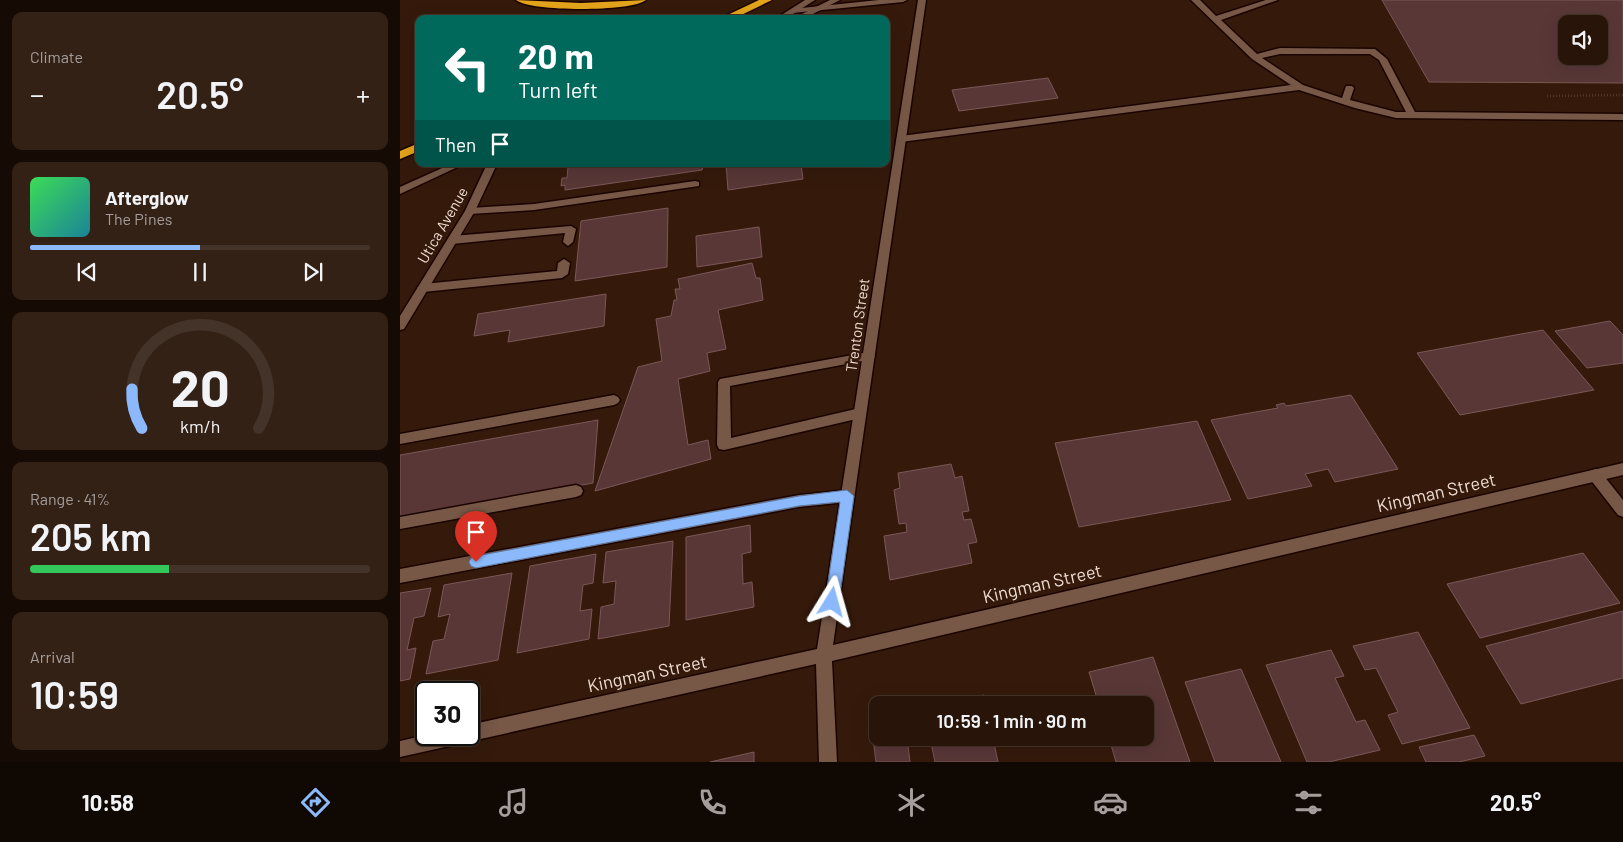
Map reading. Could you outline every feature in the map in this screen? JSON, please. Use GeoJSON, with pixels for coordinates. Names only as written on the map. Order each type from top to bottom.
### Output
{"type":"FeatureCollection","features":[{"type":"Feature","properties":{"kind":"highway"},"geometry":{"type":"LineString","coordinates":[[521,0],[558,5],[641,0]]}},
{"type":"Feature","properties":{"kind":"highway"},"geometry":{"type":"LineString","coordinates":[[720,15],[753,0]]}},
{"type":"Feature","properties":{"kind":"highway"},"geometry":{"type":"LineString","coordinates":[[733,15],[767,0]]}},
{"type":"Feature","properties":{"kind":"highway"},"geometry":{"type":"LineString","coordinates":[[400,155],[415,148]]}},
{"type":"Feature","properties":{"kind":"street"},"geometry":{"type":"LineString","coordinates":[[794,15],[812,0]]}},
{"type":"Feature","properties":{"kind":"street"},"geometry":{"type":"LineString","coordinates":[[824,7],[836,0]]}},
{"type":"Feature","properties":{"kind":"street"},"geometry":{"type":"LineString","coordinates":[[794,15],[824,7],[903,0]]}},
{"type":"Feature","properties":{"kind":"street","name":"Trenton Street"},"geometry":{"type":"LineString","coordinates":[[828,762],[824,655],[922,0]]}},
{"type":"Feature","properties":{"kind":"street"},"geometry":{"type":"LineString","coordinates":[[1195,0],[1255,57],[1300,86],[1345,102],[1396,116],[1623,117]]}},
{"type":"Feature","properties":{"kind":"street"},"geometry":{"type":"LineString","coordinates":[[1215,19],[1274,0]]}},
{"type":"Feature","properties":{"kind":"street"},"geometry":{"type":"LineString","coordinates":[[1255,57],[1280,51],[1333,55],[1366,50],[1378,53],[1412,115]]}},
{"type":"Feature","properties":{"kind":"street"},"geometry":{"type":"LineString","coordinates":[[901,138],[1300,86]]}},
{"type":"Feature","properties":{"kind":"street"},"geometry":{"type":"LineString","coordinates":[[1345,102],[1349,88]]}},
{"type":"Feature","properties":{"kind":"street"},"geometry":{"type":"LineString","coordinates":[[400,191],[452,167]]}},
{"type":"Feature","properties":{"kind":"street","name":"Utica Avenue"},"geometry":{"type":"LineString","coordinates":[[400,326],[470,211],[491,167]]}},
{"type":"Feature","properties":{"kind":"street"},"geometry":{"type":"LineString","coordinates":[[470,211],[534,207],[695,184]]}},
{"type":"Feature","properties":{"kind":"street"},"geometry":{"type":"LineString","coordinates":[[452,240],[571,229],[568,242]]}},
{"type":"Feature","properties":{"kind":"street"},"geometry":{"type":"LineString","coordinates":[[423,288],[562,274],[564,263]]}},
{"type":"Feature","properties":{"kind":"street"},"geometry":{"type":"LineString","coordinates":[[860,413],[724,445],[724,382],[868,356]]}},
{"type":"Feature","properties":{"kind":"street"},"geometry":{"type":"LineString","coordinates":[[400,439],[614,400]]}},
{"type":"Feature","properties":{"kind":"street","name":"Kingman Street"},"geometry":{"type":"LineString","coordinates":[[480,732],[824,655],[1623,469]]}},
{"type":"Feature","properties":{"kind":"street"},"geometry":{"type":"LineString","coordinates":[[1595,475],[1623,510]]}},
{"type":"Feature","properties":{"kind":"street"},"geometry":{"type":"LineString","coordinates":[[400,523],[576,491]]}},
{"type":"Feature","properties":{"kind":"street"},"geometry":{"type":"LineString","coordinates":[[400,576],[799,501],[847,496]]}},
{"type":"Feature","properties":{"kind":"street"},"geometry":{"type":"LineString","coordinates":[[400,749],[415,746]]}},
{"type":"Feature","properties":{"kind":"building"},"geometry":{"type":"Polygon","coordinates":[[[1382,0],[1623,0],[1623,83],[1429,82],[1382,0]]]}},
{"type":"Feature","properties":{"kind":"building"},"geometry":{"type":"Polygon","coordinates":[[[1048,78],[1058,98],[959,111],[952,90],[1048,78]]]}},
{"type":"Feature","properties":{"kind":"building"},"geometry":{"type":"Polygon","coordinates":[[[568,167],[703,167],[702,170],[565,190],[565,185],[561,186],[562,178],[567,178],[568,167]]]}},
{"type":"Feature","properties":{"kind":"building"},"geometry":{"type":"Polygon","coordinates":[[[726,167],[801,167],[803,179],[728,190],[726,167]]]}},
{"type":"Feature","properties":{"kind":"building"},"geometry":{"type":"Polygon","coordinates":[[[668,208],[667,267],[575,281],[581,221],[668,208]]]}},
{"type":"Feature","properties":{"kind":"building"},"geometry":{"type":"Polygon","coordinates":[[[759,227],[762,257],[697,267],[696,236],[759,227]]]}},
{"type":"Feature","properties":{"kind":"building"},"geometry":{"type":"Polygon","coordinates":[[[752,263],[756,278],[760,278],[763,300],[718,310],[726,349],[707,353],[710,371],[678,379],[688,445],[708,440],[711,459],[595,491],[638,367],[662,361],[656,319],[671,316],[674,300],[677,300],[675,289],[680,289],[678,279],[752,263]]]}},
{"type":"Feature","properties":{"kind":"building"},"geometry":{"type":"Polygon","coordinates":[[[606,294],[604,326],[508,342],[510,330],[474,336],[478,314],[606,294]]]}},
{"type":"Feature","properties":{"kind":"building"},"geometry":{"type":"Polygon","coordinates":[[[1610,321],[1623,335],[1623,363],[1587,368],[1555,331],[1610,321]]]}},
{"type":"Feature","properties":{"kind":"building"},"geometry":{"type":"Polygon","coordinates":[[[1543,330],[1594,390],[1460,415],[1417,353],[1543,330]]]}},
{"type":"Feature","properties":{"kind":"building"},"geometry":{"type":"Polygon","coordinates":[[[1351,395],[1398,469],[1335,482],[1328,469],[1305,474],[1312,486],[1248,499],[1211,420],[1278,408],[1276,405],[1284,403],[1286,406],[1351,395]]]}},
{"type":"Feature","properties":{"kind":"building"},"geometry":{"type":"Polygon","coordinates":[[[598,420],[593,483],[400,519],[400,455],[598,420]]]}},
{"type":"Feature","properties":{"kind":"building"},"geometry":{"type":"Polygon","coordinates":[[[1197,421],[1231,500],[1079,527],[1055,443],[1197,421]]]}},
{"type":"Feature","properties":{"kind":"building"},"geometry":{"type":"Polygon","coordinates":[[[951,464],[955,478],[962,476],[969,511],[962,512],[964,520],[971,519],[977,542],[968,544],[972,563],[890,580],[884,536],[907,532],[906,523],[899,524],[894,490],[900,488],[898,473],[951,464]]]}},
{"type":"Feature","properties":{"kind":"building"},"geometry":{"type":"Polygon","coordinates":[[[750,525],[751,552],[742,554],[743,584],[752,582],[754,607],[686,620],[686,537],[750,525]]]}},
{"type":"Feature","properties":{"kind":"building"},"geometry":{"type":"Polygon","coordinates":[[[673,541],[669,626],[598,639],[601,607],[614,604],[616,581],[603,583],[606,552],[673,541]]]}},
{"type":"Feature","properties":{"kind":"building"},"geometry":{"type":"Polygon","coordinates":[[[1583,553],[1620,603],[1480,638],[1447,584],[1583,553]]]}},
{"type":"Feature","properties":{"kind":"building"},"geometry":{"type":"Polygon","coordinates":[[[596,554],[593,583],[583,585],[580,611],[592,609],[589,639],[517,653],[530,566],[596,554]]]}},
{"type":"Feature","properties":{"kind":"building"},"geometry":{"type":"Polygon","coordinates":[[[512,573],[498,660],[426,674],[433,641],[444,639],[450,614],[438,617],[444,585],[512,573]]]}},
{"type":"Feature","properties":{"kind":"building"},"geometry":{"type":"Polygon","coordinates":[[[431,588],[424,616],[414,618],[407,650],[416,648],[410,679],[400,681],[400,593],[431,588]]]}},
{"type":"Feature","properties":{"kind":"building"},"geometry":{"type":"Polygon","coordinates":[[[1623,611],[1623,678],[1521,704],[1486,646],[1623,611]]]}},
{"type":"Feature","properties":{"kind":"building"},"geometry":{"type":"Polygon","coordinates":[[[1418,632],[1470,728],[1402,744],[1388,715],[1398,712],[1376,668],[1365,670],[1353,646],[1418,632]]]}},
{"type":"Feature","properties":{"kind":"building"},"geometry":{"type":"Polygon","coordinates":[[[1331,650],[1344,676],[1335,678],[1356,722],[1365,720],[1380,750],[1329,762],[1307,762],[1266,665],[1331,650]]]}},
{"type":"Feature","properties":{"kind":"building"},"geometry":{"type":"Polygon","coordinates":[[[1153,657],[1190,762],[1116,762],[1111,746],[1154,746],[1154,696],[1096,696],[1089,672],[1153,657]]]}},
{"type":"Feature","properties":{"kind":"building"},"geometry":{"type":"Polygon","coordinates":[[[1241,669],[1281,762],[1215,762],[1185,682],[1241,669]]]}},
{"type":"Feature","properties":{"kind":"building"},"geometry":{"type":"Polygon","coordinates":[[[1474,735],[1485,756],[1459,762],[1426,762],[1419,747],[1474,735]]]}},
{"type":"Feature","properties":{"kind":"building"},"geometry":{"type":"Polygon","coordinates":[[[874,746],[908,746],[910,762],[876,762],[874,746]]]}},
{"type":"Feature","properties":{"kind":"building"},"geometry":{"type":"Polygon","coordinates":[[[932,746],[995,746],[998,762],[935,762],[932,746]]]}},
{"type":"Feature","properties":{"kind":"building"},"geometry":{"type":"Polygon","coordinates":[[[754,752],[754,762],[710,762],[754,752]]]}},
{"type":"Feature","properties":{"kind":"route"},"geometry":{"type":"LineString","coordinates":[[476,562],[799,501],[847,496],[832,602]]}}]}
